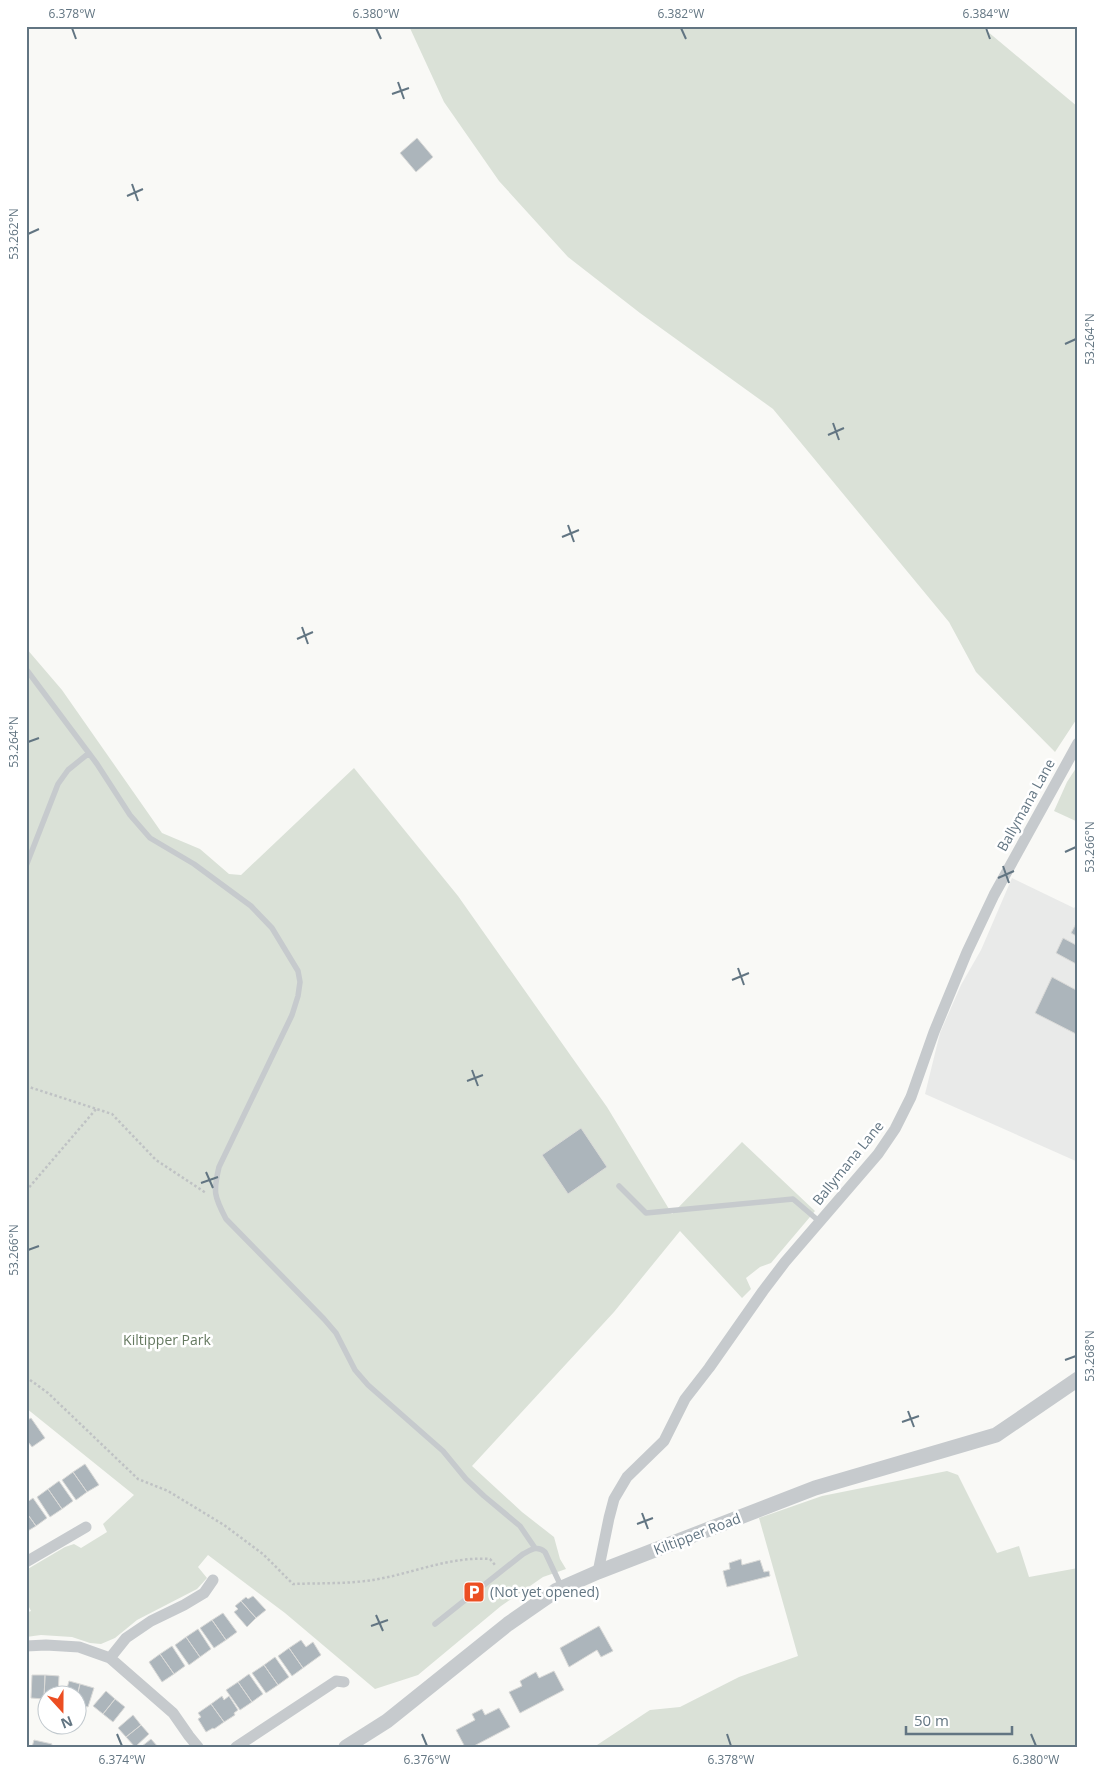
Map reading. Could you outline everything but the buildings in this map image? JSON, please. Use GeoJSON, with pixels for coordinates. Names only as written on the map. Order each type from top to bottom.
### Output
{"type":"FeatureCollection","features":[{"type":"Feature","properties":{"kind":"street","name":"Ballymana Lane"},"geometry":{"type":"LineString","coordinates":[[598,1572],[614,1500],[627,1477],[664,1441],[685,1399],[763,1290],[878,1154],[895,1129],[911,1097],[934,1032],[967,952],[994,895],[1078,743]]}},
{"type":"Feature","properties":{"kind":"street","name":"Kiltipper Road"},"geometry":{"type":"LineString","coordinates":[[346,1747],[387,1720],[528,1609],[562,1588],[598,1572],[815,1488],[996,1435],[1078,1379]]}},
{"type":"Feature","properties":{"kind":"street"},"geometry":{"type":"LineString","coordinates":[[26,1562],[86,1527]]}},
{"type":"Feature","properties":{"kind":"street"},"geometry":{"type":"LineString","coordinates":[[110,1658],[126,1638],[151,1621],[184,1605],[204,1592],[213,1580]]}},
{"type":"Feature","properties":{"kind":"street"},"geometry":{"type":"LineString","coordinates":[[26,1646],[46,1645],[78,1648],[110,1658],[173,1713],[198,1747]]}},
{"type":"Feature","properties":{"kind":"street"},"geometry":{"type":"LineString","coordinates":[[236,1747],[336,1681],[344,1682]]}},
{"type":"Feature","properties":{"kind":"lane"},"geometry":{"type":"LineString","coordinates":[[26,669],[89,753],[130,815],[150,838],[194,864],[251,906],[272,928],[298,972],[300,982],[292,1015],[219,1167],[215,1184],[216,1199],[226,1219],[324,1319],[336,1334],[355,1370],[368,1385],[443,1451],[466,1479],[520,1526],[535,1548]]}},
{"type":"Feature","properties":{"kind":"lane"},"geometry":{"type":"LineString","coordinates":[[26,866],[58,784],[68,770],[89,753]]}},
{"type":"Feature","properties":{"kind":"lane"},"geometry":{"type":"LineString","coordinates":[[620,1186],[646,1213],[793,1199],[820,1222]]}},
{"type":"Feature","properties":{"kind":"lane"},"geometry":{"type":"LineString","coordinates":[[435,1624],[522,1554],[535,1548],[542,1549],[545,1552],[562,1588]]}},
{"type":"Feature","properties":{"kind":"path"},"geometry":{"type":"LineString","coordinates":[[26,1086],[112,1114],[156,1160],[216,1199]]}},
{"type":"Feature","properties":{"kind":"path"},"geometry":{"type":"LineString","coordinates":[[26,1191],[96,1108]]}},
{"type":"Feature","properties":{"kind":"path"},"geometry":{"type":"LineString","coordinates":[[26,1377],[48,1393],[138,1479],[168,1490],[224,1525],[263,1554],[292,1584],[372,1580],[479,1558],[490,1559],[500,1572]]}},
{"type":"Feature","properties":{"kind":"shaded area"},"geometry":{"type":"Polygon","coordinates":[[[1012,878],[1074,908],[1078,903],[1078,1162],[925,1094],[940,1033],[961,985],[981,950],[1012,878]]]}},
{"type":"Feature","properties":{"kind":"green space"},"geometry":{"type":"Polygon","coordinates":[[[409,26],[981,26],[1078,107],[1078,717],[1055,752],[976,672],[949,622],[773,409],[640,313],[568,257],[499,181],[444,102],[409,26]]]}},
{"type":"Feature","properties":{"kind":"green space","name":"Kiltipper Park"},"geometry":{"type":"Polygon","coordinates":[[[26,648],[62,690],[162,833],[200,849],[229,874],[241,875],[354,768],[458,896],[607,1107],[672,1214],[742,1142],[815,1211],[771,1263],[760,1267],[746,1278],[751,1289],[742,1298],[680,1231],[614,1312],[472,1466],[522,1512],[554,1537],[560,1559],[566,1569],[543,1577],[501,1606],[418,1675],[375,1689],[285,1613],[208,1555],[198,1567],[207,1578],[197,1589],[137,1620],[115,1638],[101,1644],[90,1643],[72,1637],[41,1635],[26,1637],[26,1613],[31,1611],[26,1601],[26,1570],[65,1547],[74,1544],[81,1548],[107,1532],[103,1524],[134,1495],[26,1408],[26,648]]]}},
{"type":"Feature","properties":{"kind":"green space"},"geometry":{"type":"Polygon","coordinates":[[[1078,765],[1078,822],[1054,811],[1067,782],[1078,765]]]}},
{"type":"Feature","properties":{"kind":"green space"},"geometry":{"type":"Polygon","coordinates":[[[947,1471],[958,1475],[997,1553],[1019,1546],[1029,1577],[1078,1568],[1078,1747],[594,1747],[650,1710],[680,1707],[739,1677],[798,1656],[759,1518],[822,1496],[947,1471]]]}},
{"type":"Feature","properties":{"kind":"place","name":"(Not yet opened)"},"geometry":{"type":"Point","coordinates":[474,1592]}}]}
